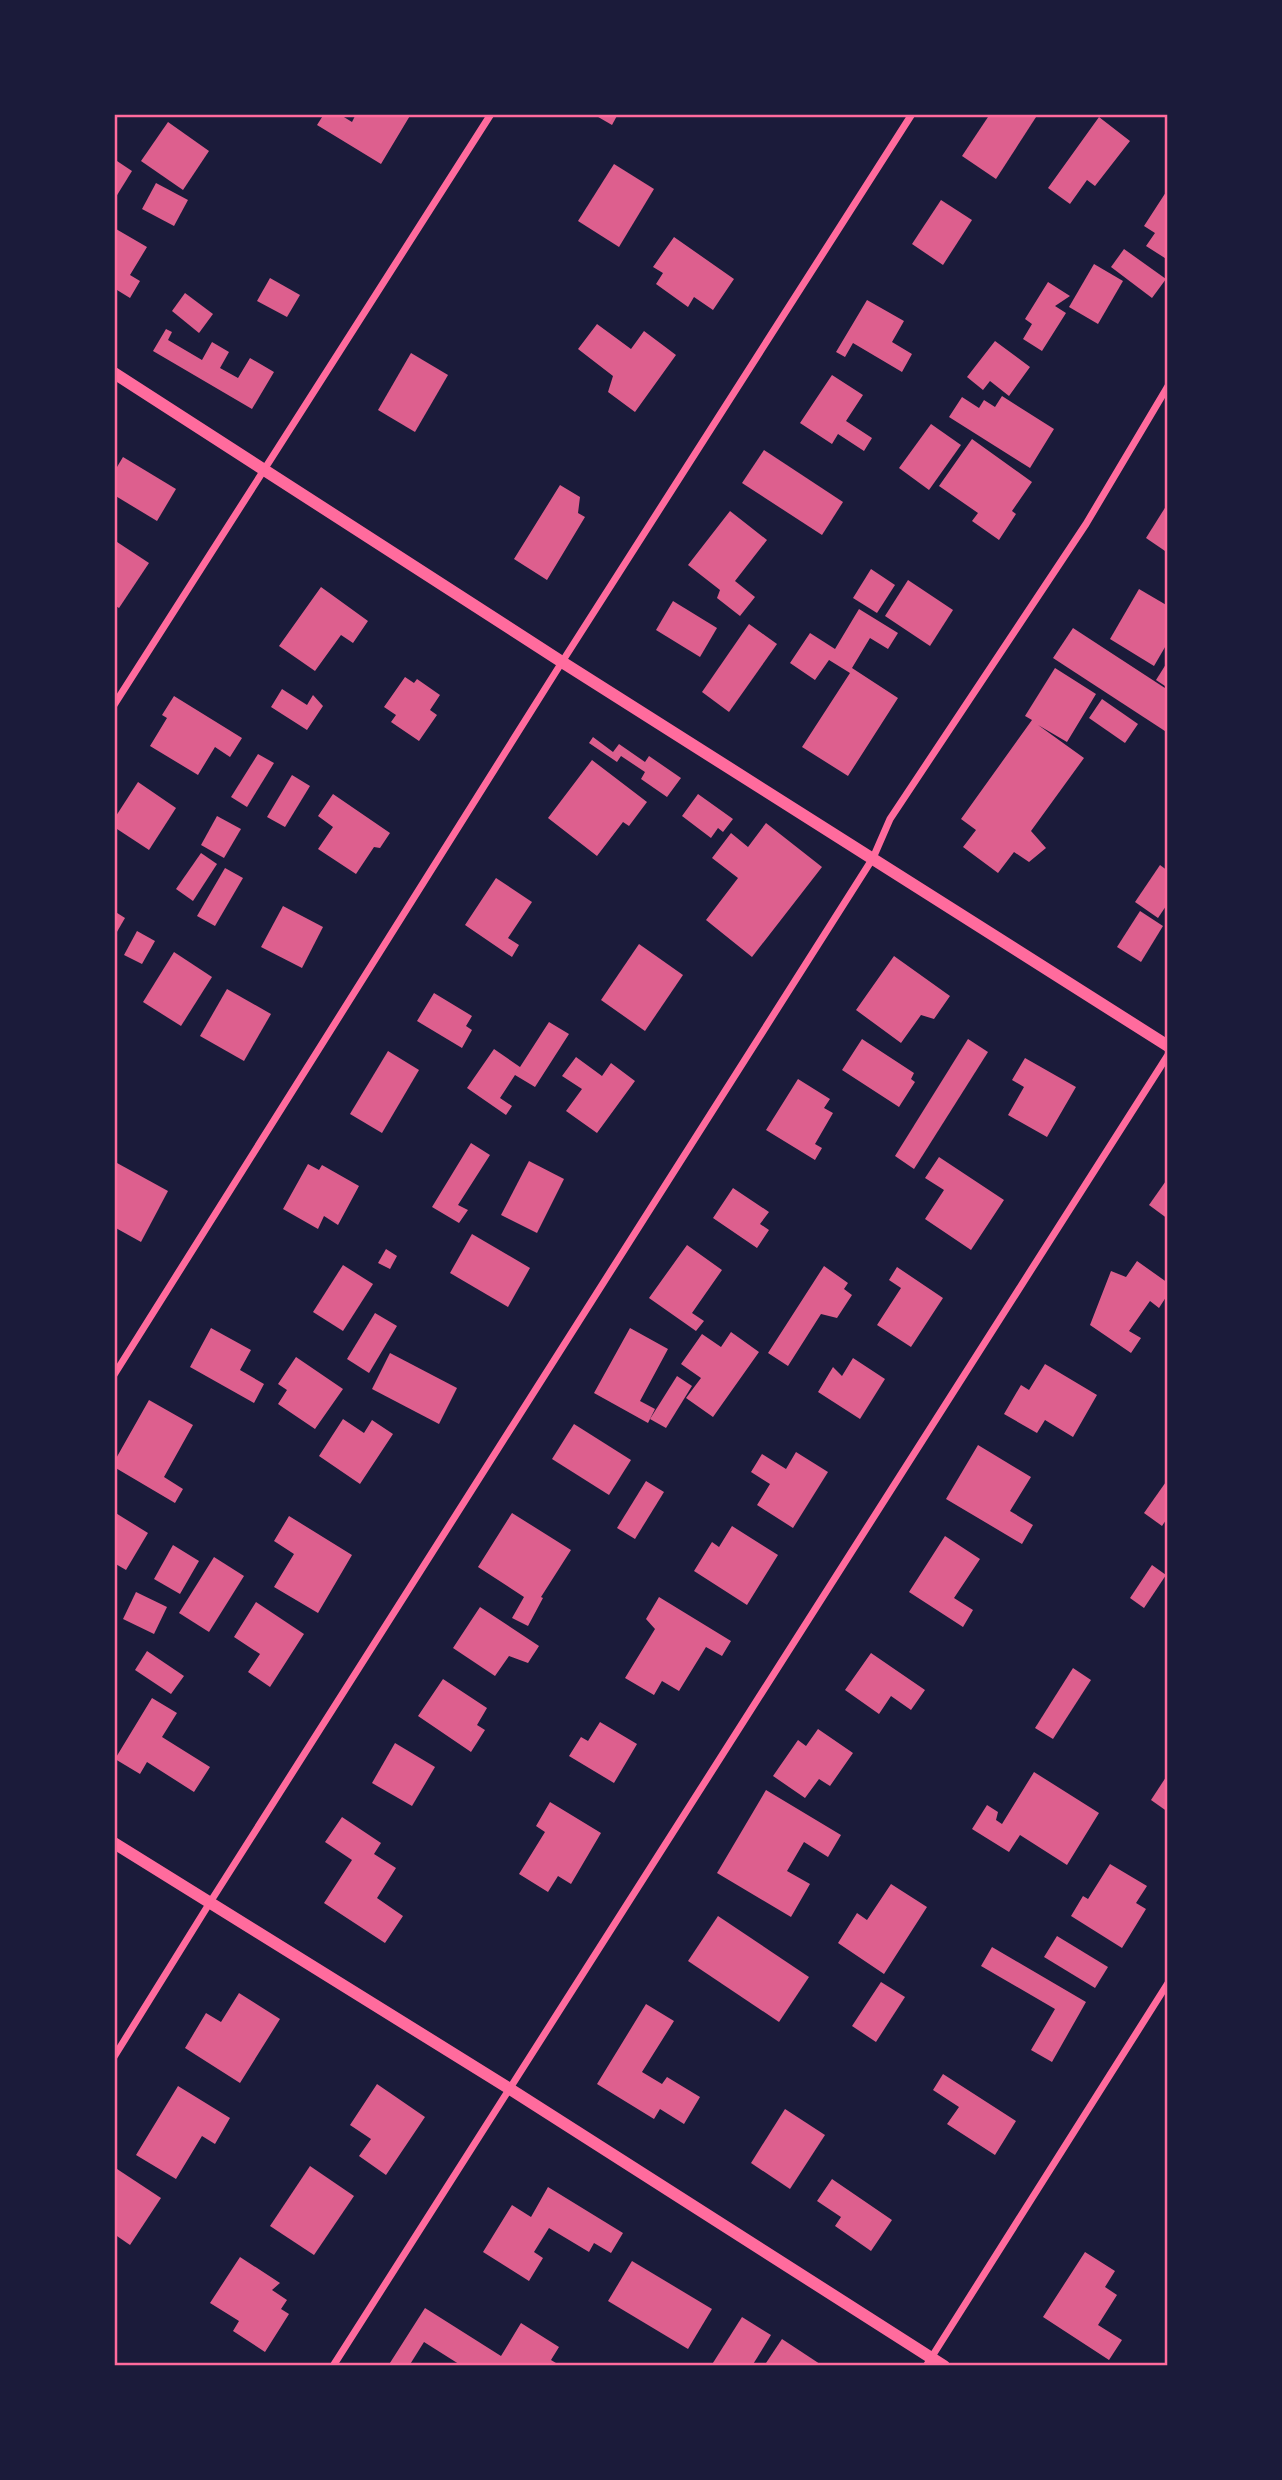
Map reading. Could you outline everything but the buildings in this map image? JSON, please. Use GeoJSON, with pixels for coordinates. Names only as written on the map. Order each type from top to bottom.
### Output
{"type":"FeatureCollection","features":[{"type":"Feature","properties":{"kind":"street"},"geometry":{"type":"LineString","coordinates":[[114,705],[491,114]]}},
{"type":"Feature","properties":{"kind":"street"},"geometry":{"type":"LineString","coordinates":[[114,1375],[562,662],[912,114]]}},
{"type":"Feature","properties":{"kind":"street"},"geometry":{"type":"LineString","coordinates":[[114,373],[562,662],[1168,1046]]}},
{"type":"Feature","properties":{"kind":"street"},"geometry":{"type":"LineString","coordinates":[[114,2057],[209,1903],[873,858],[890,819],[1086,524],[1168,386]]}},
{"type":"Feature","properties":{"kind":"street"},"geometry":{"type":"LineString","coordinates":[[334,2366],[1168,1055]]}},
{"type":"Feature","properties":{"kind":"street"},"geometry":{"type":"LineString","coordinates":[[114,1843],[510,2089],[929,2362],[944,2366]]}},
{"type":"Feature","properties":{"kind":"street"},"geometry":{"type":"LineString","coordinates":[[929,2362],[1168,1983]]}}]}
